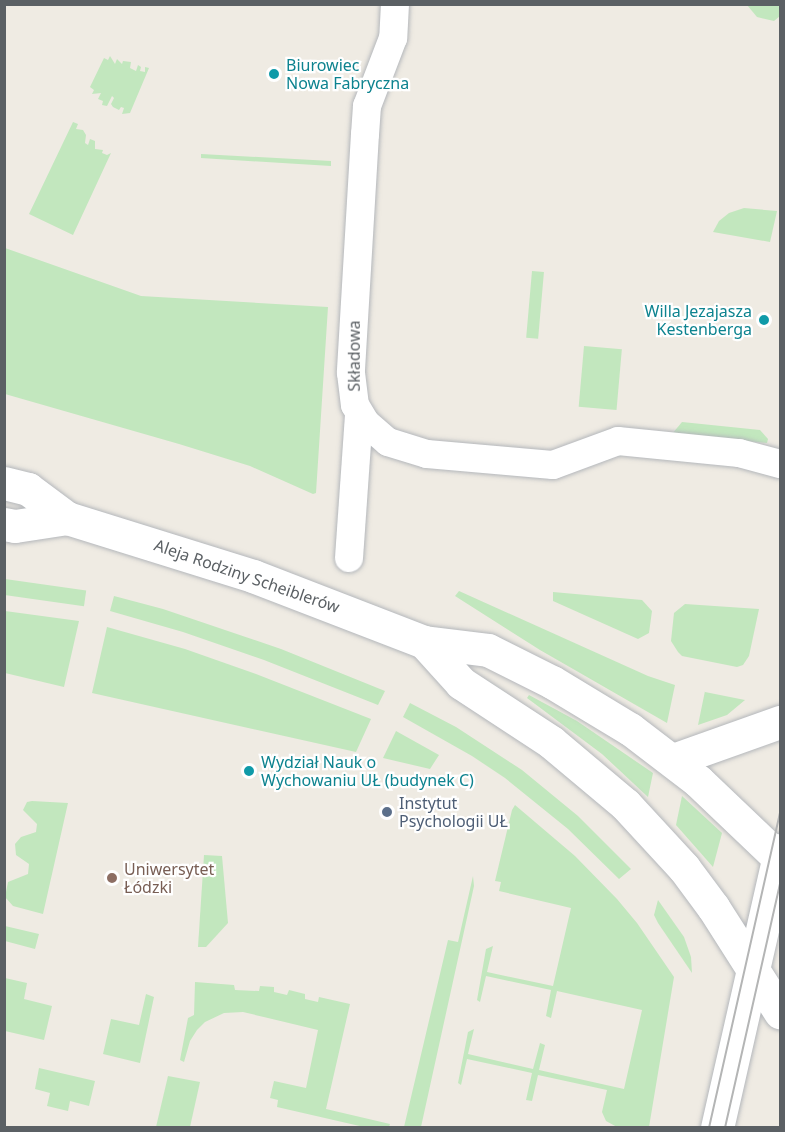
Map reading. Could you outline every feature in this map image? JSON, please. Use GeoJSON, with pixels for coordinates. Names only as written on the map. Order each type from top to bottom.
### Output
{"type":"FeatureCollection","features":[{"type":"Feature","properties":{"kind":"main road","name":"Aleja Rodziny Scheiblerów"},"geometry":{"type":"LineString","coordinates":[[4,483],[28,489],[67,518],[253,576],[424,642],[488,650],[597,708],[673,760],[780,855]]}},
{"type":"Feature","properties":{"kind":"main road","name":"Aleja Rodziny Scheiblerów"},"geometry":{"type":"LineString","coordinates":[[4,524],[15,526],[67,518]]}},
{"type":"Feature","properties":{"kind":"main road","name":"Aleja Rodziny Scheiblerów"},"geometry":{"type":"LineString","coordinates":[[424,642],[461,684],[516,717],[551,742],[625,804],[684,868],[713,907],[780,1012]]}},
{"type":"Feature","properties":{"kind":"main road"},"geometry":{"type":"LineString","coordinates":[[673,760],[780,722]]}},
{"type":"Feature","properties":{"kind":"main road"},"geometry":{"type":"LineString","coordinates":[[717,1128],[752,968],[780,855]]}},
{"type":"Feature","properties":{"kind":"street","name":"Składowa"},"geometry":{"type":"LineString","coordinates":[[395,4],[393,38],[367,105],[351,373],[352,393],[359,414],[388,442],[427,454],[553,465],[618,441],[739,453],[780,464]]}},
{"type":"Feature","properties":{"kind":"street"},"geometry":{"type":"LineString","coordinates":[[349,558],[359,414]]}},
{"type":"Feature","properties":{"kind":"green space"},"geometry":{"type":"Polygon","coordinates":[[[747,5],[780,5],[780,16],[774,21],[757,17],[747,5]]]}},
{"type":"Feature","properties":{"kind":"green space"},"geometry":{"type":"Polygon","coordinates":[[[110,56],[115,64],[117,59],[122,64],[123,61],[131,62],[130,68],[136,71],[138,65],[141,67],[140,71],[145,72],[145,67],[149,68],[130,113],[122,114],[124,108],[121,107],[119,110],[113,107],[111,104],[114,98],[112,96],[107,106],[102,105],[103,101],[98,99],[101,93],[92,94],[94,90],[90,87],[104,58],[108,60],[110,56]]]}},
{"type":"Feature","properties":{"kind":"green space"},"geometry":{"type":"Polygon","coordinates":[[[73,122],[78,124],[76,129],[83,130],[86,135],[85,143],[88,145],[90,139],[95,141],[95,149],[103,150],[102,153],[107,155],[111,153],[73,235],[29,214],[73,122]]]}},
{"type":"Feature","properties":{"kind":"green space"},"geometry":{"type":"Polygon","coordinates":[[[201,154],[331,161],[331,166],[201,158],[201,154]]]}},
{"type":"Feature","properties":{"kind":"green space"},"geometry":{"type":"Polygon","coordinates":[[[744,208],[777,211],[770,242],[713,232],[719,221],[729,213],[744,208]]]}},
{"type":"Feature","properties":{"kind":"green space"},"geometry":{"type":"Polygon","coordinates":[[[5,248],[141,296],[328,307],[316,493],[313,494],[250,466],[5,394],[5,248]]]}},
{"type":"Feature","properties":{"kind":"green space"},"geometry":{"type":"Polygon","coordinates":[[[532,271],[544,272],[538,339],[526,338],[532,271]]]}},
{"type":"Feature","properties":{"kind":"green space"},"geometry":{"type":"Polygon","coordinates":[[[584,346],[622,349],[617,410],[579,407],[584,346]]]}},
{"type":"Feature","properties":{"kind":"green space"},"geometry":{"type":"Polygon","coordinates":[[[682,422],[760,430],[768,439],[767,443],[672,434],[682,422]]]}},
{"type":"Feature","properties":{"kind":"green space"},"geometry":{"type":"Polygon","coordinates":[[[5,579],[86,590],[84,606],[4,595],[5,579]]]}},
{"type":"Feature","properties":{"kind":"green space"},"geometry":{"type":"Polygon","coordinates":[[[459,591],[648,676],[675,685],[667,723],[540,650],[455,596],[459,591]]]}},
{"type":"Feature","properties":{"kind":"green space"},"geometry":{"type":"Polygon","coordinates":[[[553,592],[642,600],[652,611],[649,633],[638,639],[553,601],[553,592]]]}},
{"type":"Feature","properties":{"kind":"green space"},"geometry":{"type":"Polygon","coordinates":[[[114,596],[163,609],[281,649],[385,691],[378,705],[264,660],[183,632],[110,611],[114,596]]]}},
{"type":"Feature","properties":{"kind":"green space"},"geometry":{"type":"Polygon","coordinates":[[[685,604],[759,609],[749,656],[743,665],[737,667],[682,656],[678,652],[671,641],[674,613],[685,604]]]}},
{"type":"Feature","properties":{"kind":"green space"},"geometry":{"type":"Polygon","coordinates":[[[5,611],[79,621],[64,687],[5,673],[5,611]]]}},
{"type":"Feature","properties":{"kind":"green space"},"geometry":{"type":"Polygon","coordinates":[[[107,627],[185,649],[371,719],[356,752],[92,693],[107,627]]]}},
{"type":"Feature","properties":{"kind":"green space"},"geometry":{"type":"Polygon","coordinates":[[[705,691],[745,700],[727,715],[698,725],[705,691]]]}},
{"type":"Feature","properties":{"kind":"green space"},"geometry":{"type":"Polygon","coordinates":[[[529,695],[577,721],[653,773],[648,797],[602,754],[527,698],[529,695]]]}},
{"type":"Feature","properties":{"kind":"green space"},"geometry":{"type":"Polygon","coordinates":[[[410,703],[456,727],[522,770],[578,816],[631,869],[619,879],[568,829],[505,778],[472,756],[403,717],[410,703]]]}},
{"type":"Feature","properties":{"kind":"green space"},"geometry":{"type":"Polygon","coordinates":[[[396,731],[439,755],[430,769],[383,758],[396,731]]]}},
{"type":"Feature","properties":{"kind":"green space"},"geometry":{"type":"Polygon","coordinates":[[[682,796],[722,833],[713,867],[676,825],[682,796]]]}},
{"type":"Feature","properties":{"kind":"green space"},"geometry":{"type":"Polygon","coordinates":[[[27,802],[68,803],[43,914],[13,906],[5,897],[8,882],[28,874],[29,864],[16,855],[15,844],[21,837],[36,832],[37,824],[23,810],[27,802]]]}},
{"type":"Feature","properties":{"kind":"green space"},"geometry":{"type":"Polygon","coordinates":[[[515,805],[575,856],[617,899],[637,923],[674,977],[649,1127],[617,1127],[606,1121],[602,1112],[607,1090],[538,1075],[532,1101],[526,1100],[532,1073],[467,1059],[461,1085],[458,1083],[468,1032],[474,1029],[468,1054],[533,1069],[540,1043],[545,1045],[539,1070],[624,1089],[642,1010],[557,991],[551,1018],[546,1016],[551,990],[486,976],[480,1002],[477,1000],[486,949],[493,946],[487,972],[553,986],[571,908],[499,891],[501,882],[495,881],[515,805]]]}},
{"type":"Feature","properties":{"kind":"green space"},"geometry":{"type":"Polygon","coordinates":[[[204,855],[222,856],[228,923],[206,947],[198,947],[204,855]]]}},
{"type":"Feature","properties":{"kind":"green space"},"geometry":{"type":"Polygon","coordinates":[[[473,876],[474,886],[421,1127],[404,1127],[448,940],[458,942],[473,876]]]}},
{"type":"Feature","properties":{"kind":"green space"},"geometry":{"type":"Polygon","coordinates":[[[658,900],[684,937],[691,957],[692,973],[654,915],[658,900]]]}},
{"type":"Feature","properties":{"kind":"green space"},"geometry":{"type":"Polygon","coordinates":[[[5,926],[39,934],[35,949],[5,941],[5,926]]]}},
{"type":"Feature","properties":{"kind":"green space"},"geometry":{"type":"Polygon","coordinates":[[[5,978],[27,983],[24,999],[52,1006],[44,1040],[5,1031],[5,978]]]}},
{"type":"Feature","properties":{"kind":"green space"},"geometry":{"type":"Polygon","coordinates":[[[195,982],[234,985],[235,990],[259,991],[260,986],[274,987],[274,992],[287,995],[289,990],[305,994],[305,999],[318,1002],[319,997],[350,1004],[326,1109],[390,1124],[389,1127],[364,1127],[277,1107],[278,1100],[270,1098],[274,1081],[306,1088],[318,1030],[243,1012],[224,1013],[205,1022],[197,1030],[190,1041],[184,1062],[180,1060],[188,1018],[194,1015],[195,982]]]}},
{"type":"Feature","properties":{"kind":"green space"},"geometry":{"type":"Polygon","coordinates":[[[146,994],[154,997],[140,1063],[103,1054],[111,1019],[139,1025],[146,994]]]}},
{"type":"Feature","properties":{"kind":"green space"},"geometry":{"type":"Polygon","coordinates":[[[39,1068],[95,1081],[89,1106],[70,1101],[68,1111],[47,1106],[50,1093],[35,1089],[39,1068]]]}},
{"type":"Feature","properties":{"kind":"green space"},"geometry":{"type":"Polygon","coordinates":[[[168,1076],[200,1082],[190,1127],[156,1127],[168,1076]]]}},
{"type":"Feature","properties":{"kind":"tram line"},"geometry":{"type":"LineString","coordinates":[[709,1128],[780,813]]}},
{"type":"Feature","properties":{"kind":"tram line"},"geometry":{"type":"LineString","coordinates":[[725,1128],[780,884]]}},
{"type":"Feature","properties":{"kind":"place","name":"Biurowiec Nowa Fabryczna"},"geometry":{"type":"Point","coordinates":[274,74]}},
{"type":"Feature","properties":{"kind":"place","name":"Willa Jezajasza Kestenberga"},"geometry":{"type":"Point","coordinates":[764,320]}},
{"type":"Feature","properties":{"kind":"place","name":"Wydział Nauk o Wychowaniu UŁ (budynek C)"},"geometry":{"type":"Point","coordinates":[249,771]}},
{"type":"Feature","properties":{"kind":"place","name":"Instytut Psychologii UŁ"},"geometry":{"type":"Point","coordinates":[387,812]}},
{"type":"Feature","properties":{"kind":"place","name":"Uniwersytet Łódzki"},"geometry":{"type":"Point","coordinates":[112,878]}}]}
